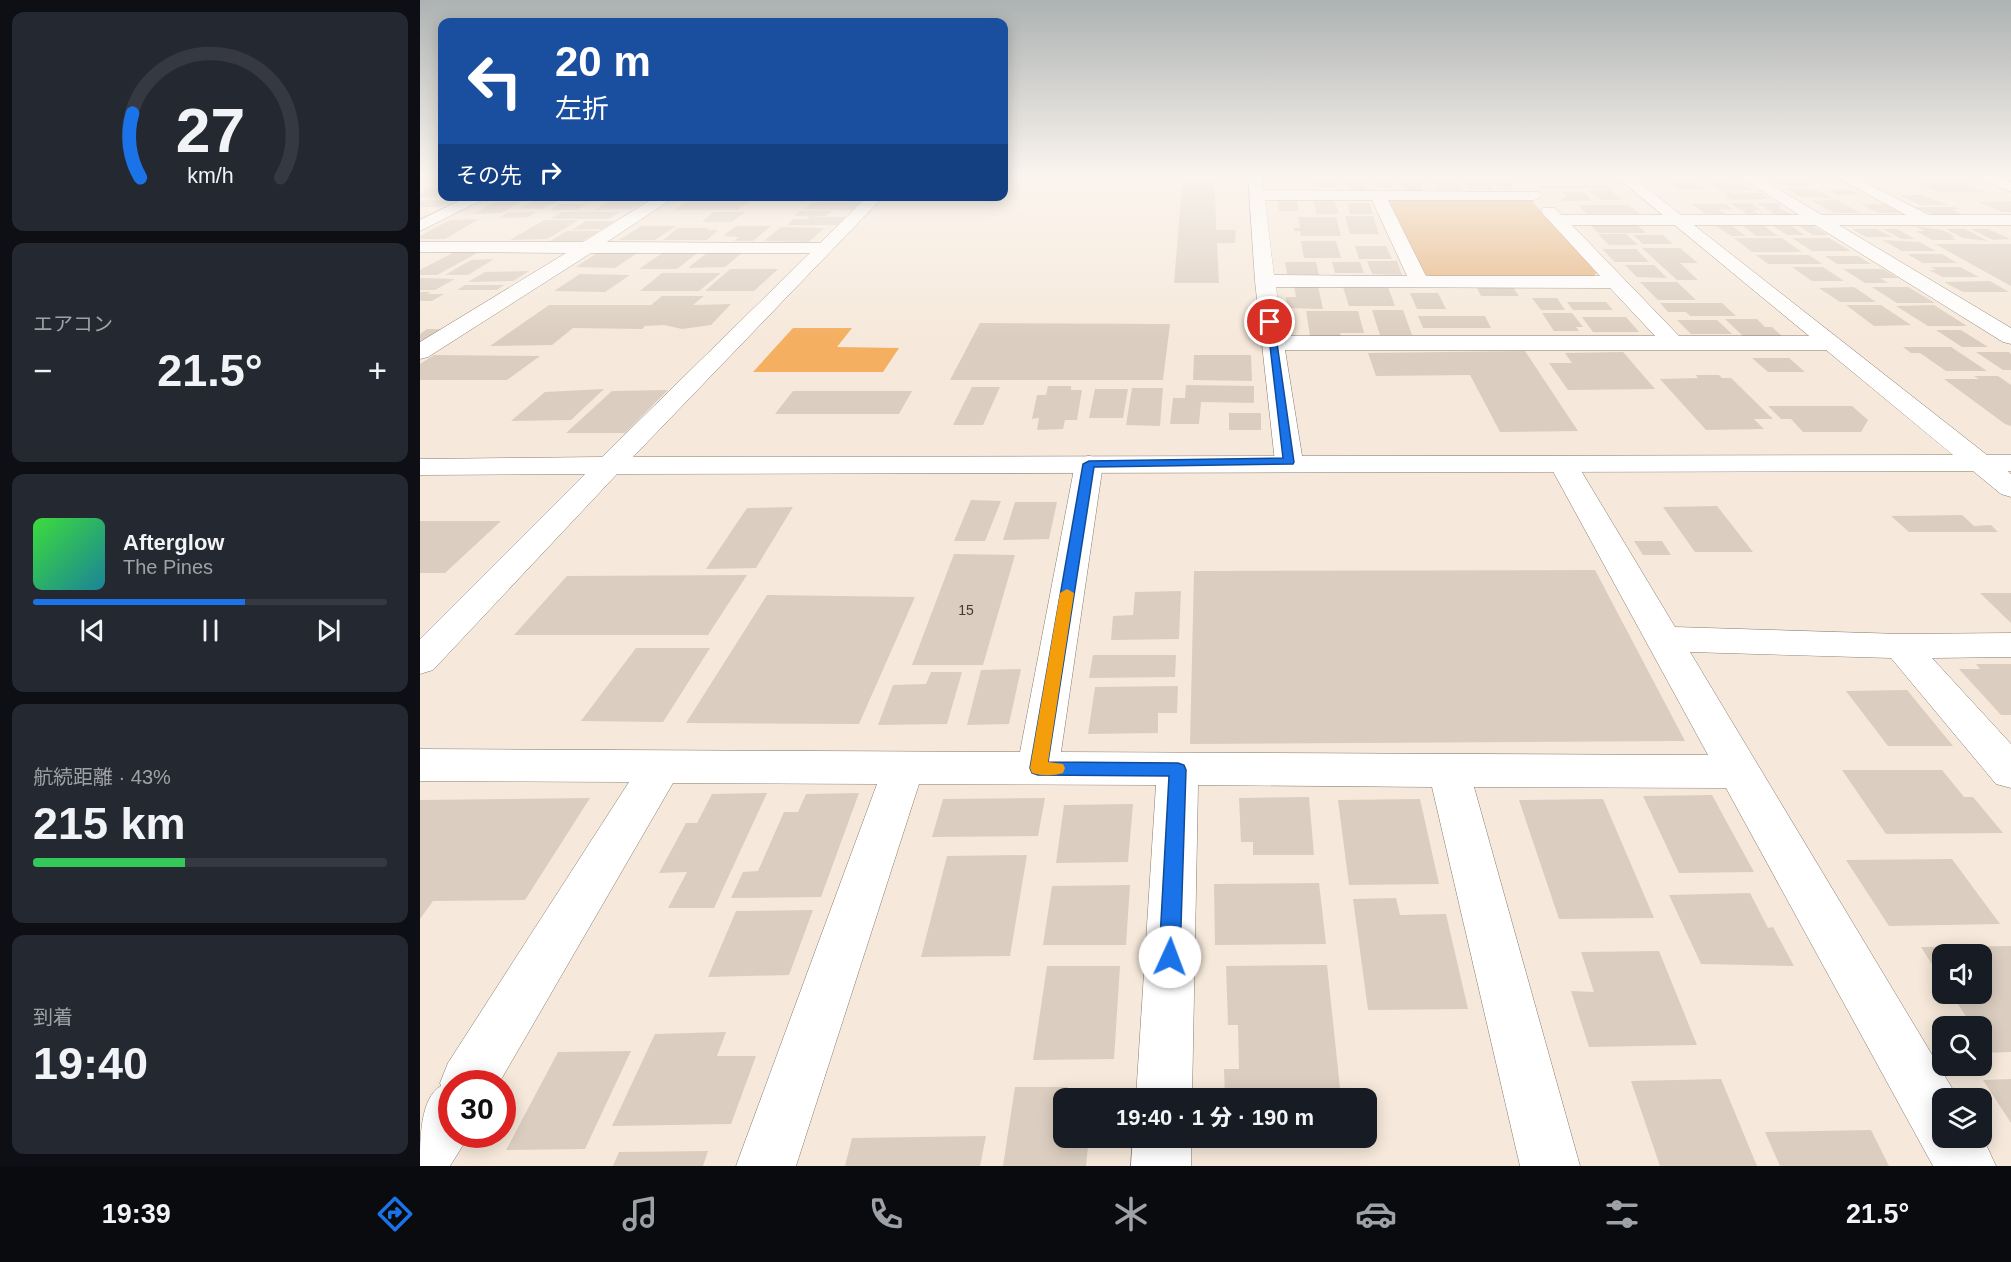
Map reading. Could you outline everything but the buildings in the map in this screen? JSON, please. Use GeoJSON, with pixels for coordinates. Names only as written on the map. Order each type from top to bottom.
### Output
{"type":"FeatureCollection","features":[{"type":"Feature","properties":{"kind":"street"},"geometry":{"type":"LineString","coordinates":[[420,352],[619,228]]}},
{"type":"Feature","properties":{"kind":"street"},"geometry":{"type":"LineString","coordinates":[[420,661],[844,228]]}},
{"type":"Feature","properties":{"kind":"street"},"geometry":{"type":"LineString","coordinates":[[1261,228],[1265,281],[1289,462]]}},
{"type":"Feature","properties":{"kind":"street"},"geometry":{"type":"LineString","coordinates":[[1394,228],[1419,281]]}},
{"type":"Feature","properties":{"kind":"street"},"geometry":{"type":"LineString","coordinates":[[1566,228],[1673,343]]}},
{"type":"Feature","properties":{"kind":"street"},"geometry":{"type":"LineString","coordinates":[[1687,228],[2011,488]]}},
{"type":"Feature","properties":{"kind":"street"},"geometry":{"type":"LineString","coordinates":[[1834,228],[2011,337]]}},
{"type":"Feature","properties":{"kind":"street"},"geometry":{"type":"LineString","coordinates":[[420,247],[824,248]]}},
{"type":"Feature","properties":{"kind":"street"},"geometry":{"type":"LineString","coordinates":[[1265,281],[1617,282]]}},
{"type":"Feature","properties":{"kind":"street"},"geometry":{"type":"LineString","coordinates":[[1273,343],[1830,343]]}},
{"type":"Feature","properties":{"kind":"street"},"geometry":{"type":"LineString","coordinates":[[420,467],[611,464],[1289,462],[2011,463]]}},
{"type":"Feature","properties":{"kind":"street"},"geometry":{"type":"LineString","coordinates":[[1038,768],[1089,464]]}},
{"type":"Feature","properties":{"kind":"street"},"geometry":{"type":"LineString","coordinates":[[1563,464],[1932,1108]]}},
{"type":"Feature","properties":{"kind":"street"},"geometry":{"type":"LineString","coordinates":[[1664,639],[1901,646],[2011,645]]}},
{"type":"Feature","properties":{"kind":"street"},"geometry":{"type":"LineString","coordinates":[[1901,646],[2011,772]]}},
{"type":"Feature","properties":{"kind":"street"},"geometry":{"type":"LineString","coordinates":[[420,765],[1740,772]]}},
{"type":"Feature","properties":{"kind":"street"},"geometry":{"type":"LineString","coordinates":[[476,1070],[661,766]]}},
{"type":"Feature","properties":{"kind":"street"},"geometry":{"type":"LineString","coordinates":[[766,1166],[903,768]]}},
{"type":"Feature","properties":{"kind":"street"},"geometry":{"type":"LineString","coordinates":[[1164,1088],[1178,770]]}},
{"type":"Feature","properties":{"kind":"street"},"geometry":{"type":"LineString","coordinates":[[1449,771],[1550,1166]]}},
{"type":"Feature","properties":{"kind":"street"},"geometry":{"type":"LineString","coordinates":[[420,1161],[438,1132]]}},
{"type":"Feature","properties":{"kind":"street"},"geometry":{"type":"LineString","coordinates":[[1161,1166],[1162,1148]]}},
{"type":"Feature","properties":{"kind":"street"},"geometry":{"type":"LineString","coordinates":[[1955,1148],[1966,1166]]}},
{"type":"Feature","properties":{"kind":"shaded area"},"geometry":{"type":"Polygon","coordinates":[[[1400,228],[1557,228],[1597,273],[1592,277],[1438,278],[1423,274],[1400,228]]]}},
{"type":"Feature","properties":{"kind":"shaded area"},"geometry":{"type":"Polygon","coordinates":[[[793,328],[852,328],[837,347],[899,348],[883,372],[753,372],[793,328]]]}},
{"type":"Feature","properties":{"kind":"slow traffic"},"geometry":{"type":"LineString","coordinates":[[1057,768],[1038,768],[1067,593]]}},
{"type":"Feature","properties":{"kind":"route"},"geometry":{"type":"LineString","coordinates":[[1170,957],[1178,770],[1038,768],[1089,464],[1289,462],[1270,322]]}}]}
